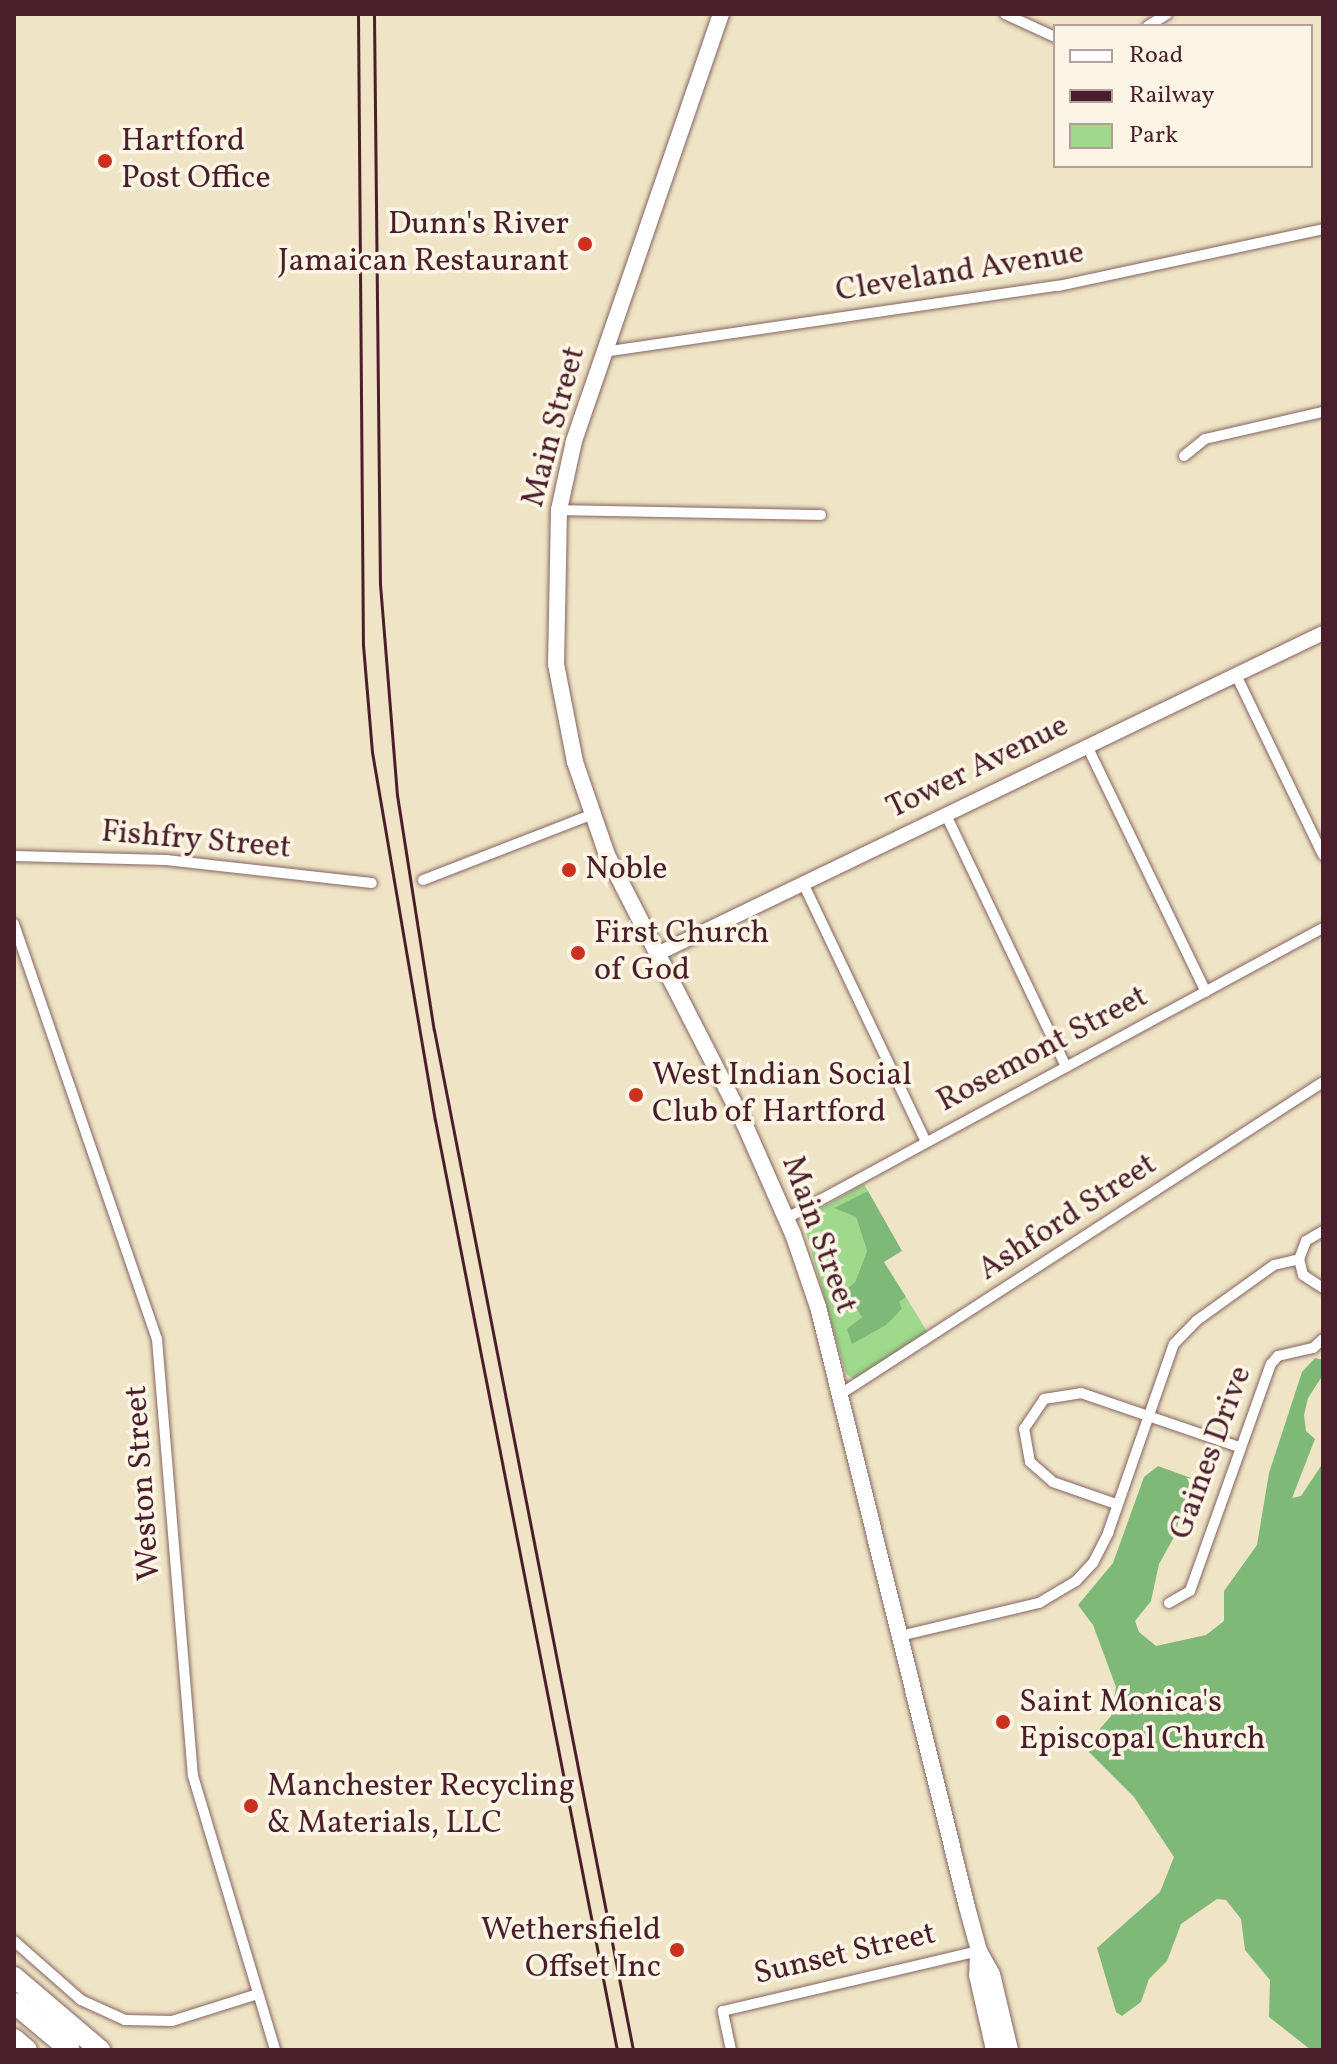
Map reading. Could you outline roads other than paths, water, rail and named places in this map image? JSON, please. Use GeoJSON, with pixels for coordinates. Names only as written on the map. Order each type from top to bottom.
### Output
{"type":"FeatureCollection","features":[{"type":"Feature","properties":{"kind":"highway"},"geometry":{"type":"LineString","coordinates":[[14,1977],[100,2050]]}},
{"type":"Feature","properties":{"kind":"highway"},"geometry":{"type":"LineString","coordinates":[[14,2003],[70,2050]]}},
{"type":"Feature","properties":{"kind":"highway"},"geometry":{"type":"LineString","coordinates":[[14,2039],[27,2050]]}},
{"type":"Feature","properties":{"kind":"main road","name":"Main Street"},"geometry":{"type":"LineString","coordinates":[[721,14],[603,352],[559,510],[556,664],[573,757],[591,815],[787,1218],[818,1307],[979,1951]]}},
{"type":"Feature","properties":{"kind":"main road","name":"Tower Avenue"},"geometry":{"type":"LineString","coordinates":[[657,954],[1323,633]]}},
{"type":"Feature","properties":{"kind":"main road"},"geometry":{"type":"LineString","coordinates":[[979,1951],[977,1975],[994,2050]]}},
{"type":"Feature","properties":{"kind":"main road"},"geometry":{"type":"LineString","coordinates":[[979,1951],[992,1974],[1010,2050]]}},
{"type":"Feature","properties":{"kind":"street"},"geometry":{"type":"LineString","coordinates":[[1005,14],[1053,36]]}},
{"type":"Feature","properties":{"kind":"street","name":"Cleveland Avenue"},"geometry":{"type":"LineString","coordinates":[[603,352],[1058,286],[1323,229]]}},
{"type":"Feature","properties":{"kind":"street"},"geometry":{"type":"LineString","coordinates":[[1184,456],[1205,439],[1323,412]]}},
{"type":"Feature","properties":{"kind":"street"},"geometry":{"type":"LineString","coordinates":[[559,510],[821,515]]}},
{"type":"Feature","properties":{"kind":"street"},"geometry":{"type":"LineString","coordinates":[[1236,675],[1323,855]]}},
{"type":"Feature","properties":{"kind":"street"},"geometry":{"type":"LineString","coordinates":[[1087,746],[1206,992]]}},
{"type":"Feature","properties":{"kind":"street"},"geometry":{"type":"LineString","coordinates":[[423,880],[591,815]]}},
{"type":"Feature","properties":{"kind":"street"},"geometry":{"type":"LineString","coordinates":[[946,815],[1066,1067]]}},
{"type":"Feature","properties":{"kind":"street","name":"Fishfry Street"},"geometry":{"type":"LineString","coordinates":[[14,856],[166,860],[372,883]]}},
{"type":"Feature","properties":{"kind":"street"},"geometry":{"type":"LineString","coordinates":[[803,883],[926,1142]]}},
{"type":"Feature","properties":{"kind":"street","name":"Weston Street"},"geometry":{"type":"LineString","coordinates":[[14,924],[157,1339],[191,1765],[275,2050]]}},
{"type":"Feature","properties":{"kind":"street","name":"Rosemont Street"},"geometry":{"type":"LineString","coordinates":[[787,1218],[1323,928]]}},
{"type":"Feature","properties":{"kind":"street","name":"Ashford Street"},"geometry":{"type":"LineString","coordinates":[[839,1395],[1323,1082]]}},
{"type":"Feature","properties":{"kind":"street"},"geometry":{"type":"LineString","coordinates":[[1323,1231],[1306,1241],[1299,1259],[1308,1281],[1323,1288]]}},
{"type":"Feature","properties":{"kind":"street"},"geometry":{"type":"LineString","coordinates":[[900,1636],[1039,1603],[1058,1593],[1093,1563],[1165,1362],[1184,1331],[1274,1265],[1299,1259]]}},
{"type":"Feature","properties":{"kind":"street","name":"Gaines Drive"},"geometry":{"type":"LineString","coordinates":[[1169,1603],[1186,1598],[1190,1591],[1271,1364],[1278,1356],[1313,1348],[1323,1339]]}},
{"type":"Feature","properties":{"kind":"street"},"geometry":{"type":"LineString","coordinates":[[1116,1504],[1043,1476],[1025,1453],[1024,1429],[1037,1404],[1062,1392],[1081,1393],[1239,1447]]}},
{"type":"Feature","properties":{"kind":"street"},"geometry":{"type":"LineString","coordinates":[[14,1941],[81,2000],[131,2022],[179,2020],[258,1994]]}},
{"type":"Feature","properties":{"kind":"street","name":"Sunset Street"},"geometry":{"type":"LineString","coordinates":[[731,2050],[723,2011],[979,1951]]}},
{"type":"Feature","properties":{"kind":"railway"},"geometry":{"type":"LineString","coordinates":[[358,14],[363,645],[372,752],[435,1120],[617,2050]]}},
{"type":"Feature","properties":{"kind":"railway"},"geometry":{"type":"LineString","coordinates":[[374,14],[380,584],[397,795],[434,1030],[633,2050]]}},
{"type":"Feature","properties":{"kind":"place","name":"Hartford Post Office"},"geometry":{"type":"Point","coordinates":[105,161]}},
{"type":"Feature","properties":{"kind":"place","name":"Dunn's River Jamaican Restaurant"},"geometry":{"type":"Point","coordinates":[585,244]}},
{"type":"Feature","properties":{"kind":"place","name":"Noble"},"geometry":{"type":"Point","coordinates":[569,870]}},
{"type":"Feature","properties":{"kind":"place","name":"First Church of God"},"geometry":{"type":"Point","coordinates":[578,953]}},
{"type":"Feature","properties":{"kind":"place","name":"West Indian Social Club of Hartford"},"geometry":{"type":"Point","coordinates":[636,1095]}},
{"type":"Feature","properties":{"kind":"place","name":"Saint Monica's Episcopal Church"},"geometry":{"type":"Point","coordinates":[1003,1722]}},
{"type":"Feature","properties":{"kind":"place","name":"Manchester Recycling & Materials, LLC"},"geometry":{"type":"Point","coordinates":[251,1806]}},
{"type":"Feature","properties":{"kind":"place","name":"Wethersfield Offset Inc"},"geometry":{"type":"Point","coordinates":[677,1950]}}]}
